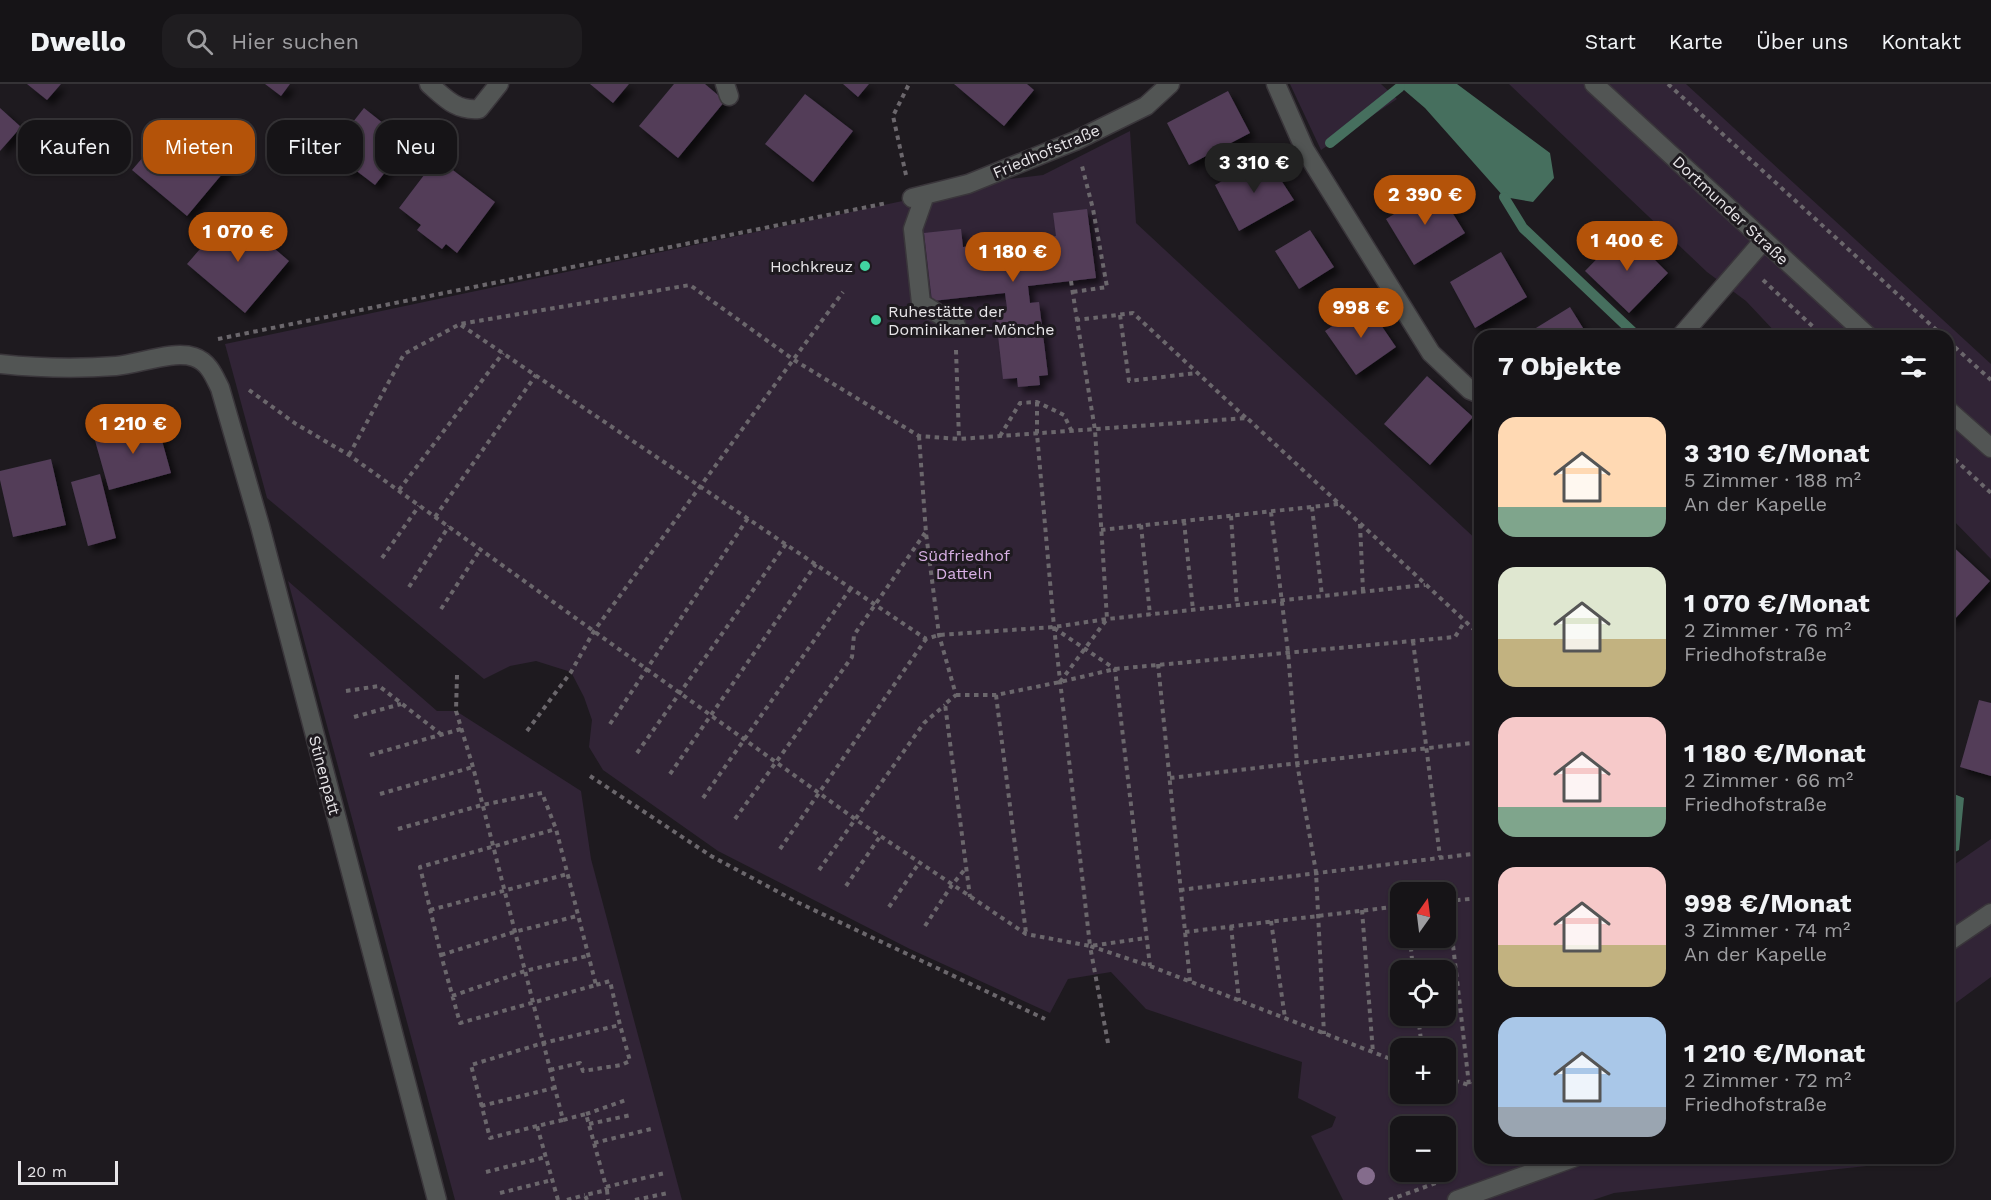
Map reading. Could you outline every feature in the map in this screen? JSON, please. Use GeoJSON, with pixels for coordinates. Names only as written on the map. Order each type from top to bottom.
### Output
{"type":"FeatureCollection","features":[{"type":"Feature","properties":{"kind":"street"},"geometry":{"type":"LineString","coordinates":[[429,84],[453,106],[470,110],[479,109],[499,84]]}},
{"type":"Feature","properties":{"kind":"street","name":"Friedhofstraße"},"geometry":{"type":"LineString","coordinates":[[919,196],[968,184],[1076,141],[1146,106],[1170,84]]}},
{"type":"Feature","properties":{"kind":"street"},"geometry":{"type":"LineString","coordinates":[[1276,84],[1305,150],[1431,353],[1474,392]]}},
{"type":"Feature","properties":{"kind":"street","name":"Dortmunder Straße"},"geometry":{"type":"LineString","coordinates":[[1594,84],[1862,330]]}},
{"type":"Feature","properties":{"kind":"street"},"geometry":{"type":"LineString","coordinates":[[919,196],[913,229],[921,303],[956,325]]}},
{"type":"Feature","properties":{"kind":"street"},"geometry":{"type":"LineString","coordinates":[[1686,330],[1764,240]]}},
{"type":"Feature","properties":{"kind":"street"},"geometry":{"type":"LineString","coordinates":[[0,364],[39,368],[117,366],[183,355],[197,358]]}},
{"type":"Feature","properties":{"kind":"street","name":"Stinenpatt"},"geometry":{"type":"LineString","coordinates":[[197,358],[212,370],[220,388],[260,526],[437,1200]]}},
{"type":"Feature","properties":{"kind":"street"},"geometry":{"type":"LineString","coordinates":[[1954,415],[1991,448]]}},
{"type":"Feature","properties":{"kind":"street"},"geometry":{"type":"LineString","coordinates":[[1954,938],[1991,913]]}},
{"type":"Feature","properties":{"kind":"street"},"geometry":{"type":"LineString","coordinates":[[1457,1200],[1556,1164]]}},
{"type":"Feature","properties":{"kind":"path"},"geometry":{"type":"LineString","coordinates":[[197,358],[206,342],[919,196],[893,116],[909,84]]}},
{"type":"Feature","properties":{"kind":"path"},"geometry":{"type":"LineString","coordinates":[[1668,84],[1936,330]]}},
{"type":"Feature","properties":{"kind":"path"},"geometry":{"type":"LineString","coordinates":[[1073,292],[1107,286],[1093,208],[1076,141]]}},
{"type":"Feature","properties":{"kind":"path"},"geometry":{"type":"LineString","coordinates":[[1745,263],[1817,330]]}},
{"type":"Feature","properties":{"kind":"path"},"geometry":{"type":"LineString","coordinates":[[1060,682],[1107,619],[1095,430],[1071,281]]}},
{"type":"Feature","properties":{"kind":"path"},"geometry":{"type":"LineString","coordinates":[[349,455],[404,354],[460,324],[690,285],[794,360],[919,436],[958,440],[1247,418]]}},
{"type":"Feature","properties":{"kind":"path"},"geometry":{"type":"LineString","coordinates":[[527,731],[571,672],[594,632],[843,292]]}},
{"type":"Feature","properties":{"kind":"path"},"geometry":{"type":"LineString","coordinates":[[1077,320],[1133,313],[1474,629]]}},
{"type":"Feature","properties":{"kind":"path"},"geometry":{"type":"LineString","coordinates":[[1120,315],[1129,381],[1197,373]]}},
{"type":"Feature","properties":{"kind":"path"},"geometry":{"type":"LineString","coordinates":[[460,324],[926,639]]}},
{"type":"Feature","properties":{"kind":"path"},"geometry":{"type":"LineString","coordinates":[[956,325],[958,440]]}},
{"type":"Feature","properties":{"kind":"path"},"geometry":{"type":"LineString","coordinates":[[1954,346],[1991,380]]}},
{"type":"Feature","properties":{"kind":"path"},"geometry":{"type":"LineString","coordinates":[[399,490],[503,354]]}},
{"type":"Feature","properties":{"kind":"path"},"geometry":{"type":"LineString","coordinates":[[435,517],[536,375]]}},
{"type":"Feature","properties":{"kind":"path"},"geometry":{"type":"LineString","coordinates":[[220,388],[247,390],[296,424],[349,455],[855,819],[1026,934],[1090,946],[1150,966],[1390,1059]]}},
{"type":"Feature","properties":{"kind":"path"},"geometry":{"type":"LineString","coordinates":[[1000,437],[1020,403],[1036,402],[1064,415],[1072,432]]}},
{"type":"Feature","properties":{"kind":"path"},"geometry":{"type":"LineString","coordinates":[[1036,402],[1053,627],[1090,946],[1108,1043]]}},
{"type":"Feature","properties":{"kind":"path"},"geometry":{"type":"LineString","coordinates":[[919,436],[926,533],[939,635],[956,695]]}},
{"type":"Feature","properties":{"kind":"path"},"geometry":{"type":"LineString","coordinates":[[1954,459],[1991,493]]}},
{"type":"Feature","properties":{"kind":"path"},"geometry":{"type":"LineString","coordinates":[[1101,530],[1338,504]]}},
{"type":"Feature","properties":{"kind":"path"},"geometry":{"type":"LineString","coordinates":[[382,558],[419,506]]}},
{"type":"Feature","properties":{"kind":"path"},"geometry":{"type":"LineString","coordinates":[[1312,507],[1322,596]]}},
{"type":"Feature","properties":{"kind":"path"},"geometry":{"type":"LineString","coordinates":[[1271,512],[1288,652],[1297,763],[1316,872],[1324,1034]]}},
{"type":"Feature","properties":{"kind":"path"},"geometry":{"type":"LineString","coordinates":[[1231,516],[1237,605]]}},
{"type":"Feature","properties":{"kind":"path"},"geometry":{"type":"LineString","coordinates":[[610,724],[748,518]]}},
{"type":"Feature","properties":{"kind":"path"},"geometry":{"type":"LineString","coordinates":[[1184,521],[1193,610]]}},
{"type":"Feature","properties":{"kind":"path"},"geometry":{"type":"LineString","coordinates":[[1360,524],[1363,591]]}},
{"type":"Feature","properties":{"kind":"path"},"geometry":{"type":"LineString","coordinates":[[1141,525],[1150,615]]}},
{"type":"Feature","properties":{"kind":"path"},"geometry":{"type":"LineString","coordinates":[[409,587],[449,526]]}},
{"type":"Feature","properties":{"kind":"path"},"geometry":{"type":"LineString","coordinates":[[735,819],[852,657],[854,635],[926,533]]}},
{"type":"Feature","properties":{"kind":"path"},"geometry":{"type":"LineString","coordinates":[[637,753],[786,544]]}},
{"type":"Feature","properties":{"kind":"path"},"geometry":{"type":"LineString","coordinates":[[441,609],[480,549]]}},
{"type":"Feature","properties":{"kind":"path"},"geometry":{"type":"LineString","coordinates":[[670,774],[816,564]]}},
{"type":"Feature","properties":{"kind":"path"},"geometry":{"type":"LineString","coordinates":[[780,849],[926,639],[939,635],[1053,627],[1107,619],[1426,585]]}},
{"type":"Feature","properties":{"kind":"path"},"geometry":{"type":"LineString","coordinates":[[703,798],[851,588]]}},
{"type":"Feature","properties":{"kind":"path"},"geometry":{"type":"LineString","coordinates":[[819,870],[924,723],[956,695],[996,695],[1115,669],[1158,664],[1455,637],[1465,621]]}},
{"type":"Feature","properties":{"kind":"path"},"geometry":{"type":"LineString","coordinates":[[1053,627],[1086,647],[1115,669],[1150,966]]}},
{"type":"Feature","properties":{"kind":"path"},"geometry":{"type":"LineString","coordinates":[[1413,640],[1440,857]]}},
{"type":"Feature","properties":{"kind":"path"},"geometry":{"type":"LineString","coordinates":[[1158,664],[1190,981]]}},
{"type":"Feature","properties":{"kind":"path"},"geometry":{"type":"LineString","coordinates":[[457,675],[456,711],[493,846],[562,1120]]}},
{"type":"Feature","properties":{"kind":"path"},"geometry":{"type":"LineString","coordinates":[[346,692],[379,687],[441,735]]}},
{"type":"Feature","properties":{"kind":"path"},"geometry":{"type":"LineString","coordinates":[[996,695],[1026,934]]}},
{"type":"Feature","properties":{"kind":"path"},"geometry":{"type":"LineString","coordinates":[[354,717],[401,704]]}},
{"type":"Feature","properties":{"kind":"path"},"geometry":{"type":"LineString","coordinates":[[945,704],[970,897]]}},
{"type":"Feature","properties":{"kind":"path"},"geometry":{"type":"LineString","coordinates":[[370,755],[461,729]]}},
{"type":"Feature","properties":{"kind":"path"},"geometry":{"type":"LineString","coordinates":[[1170,778],[1474,743]]}},
{"type":"Feature","properties":{"kind":"path"},"geometry":{"type":"LineString","coordinates":[[380,794],[472,767]]}},
{"type":"Feature","properties":{"kind":"path"},"geometry":{"type":"LineString","coordinates":[[590,776],[711,856],[770,887],[1045,1019]]}},
{"type":"Feature","properties":{"kind":"path"},"geometry":{"type":"LineString","coordinates":[[398,829],[482,805],[542,793],[556,829],[576,916],[596,986]]}},
{"type":"Feature","properties":{"kind":"path"},"geometry":{"type":"LineString","coordinates":[[550,1070],[580,1063],[583,1071],[621,1065],[630,1061],[610,981],[460,1023],[420,867],[556,829]]}},
{"type":"Feature","properties":{"kind":"path"},"geometry":{"type":"LineString","coordinates":[[846,886],[881,835]]}},
{"type":"Feature","properties":{"kind":"path"},"geometry":{"type":"LineString","coordinates":[[1180,890],[1474,854]]}},
{"type":"Feature","properties":{"kind":"path"},"geometry":{"type":"LineString","coordinates":[[889,907],[919,863]]}},
{"type":"Feature","properties":{"kind":"path"},"geometry":{"type":"LineString","coordinates":[[925,926],[966,868]]}},
{"type":"Feature","properties":{"kind":"path"},"geometry":{"type":"LineString","coordinates":[[430,910],[568,874]]}},
{"type":"Feature","properties":{"kind":"path"},"geometry":{"type":"LineString","coordinates":[[1456,900],[1474,899]]}},
{"type":"Feature","properties":{"kind":"path"},"geometry":{"type":"LineString","coordinates":[[1185,932],[1390,907]]}},
{"type":"Feature","properties":{"kind":"path"},"geometry":{"type":"LineString","coordinates":[[1362,910],[1373,1054]]}},
{"type":"Feature","properties":{"kind":"path"},"geometry":{"type":"LineString","coordinates":[[441,955],[514,932],[576,916]]}},
{"type":"Feature","properties":{"kind":"path"},"geometry":{"type":"LineString","coordinates":[[1271,921],[1285,1018]]}},
{"type":"Feature","properties":{"kind":"path"},"geometry":{"type":"LineString","coordinates":[[1231,926],[1239,1001]]}},
{"type":"Feature","properties":{"kind":"path"},"geometry":{"type":"LineString","coordinates":[[1090,946],[1146,938]]}},
{"type":"Feature","properties":{"kind":"path"},"geometry":{"type":"LineString","coordinates":[[1453,948],[1469,1085]]}},
{"type":"Feature","properties":{"kind":"path"},"geometry":{"type":"LineString","coordinates":[[452,996],[525,971],[587,956]]}},
{"type":"Feature","properties":{"kind":"path"},"geometry":{"type":"LineString","coordinates":[[620,1025],[543,1043],[471,1065],[490,1138],[586,1114],[626,1100]]}},
{"type":"Feature","properties":{"kind":"path"},"geometry":{"type":"LineString","coordinates":[[1456,1080],[1469,1085],[1474,1084]]}},
{"type":"Feature","properties":{"kind":"path"},"geometry":{"type":"LineString","coordinates":[[481,1106],[554,1088]]}},
{"type":"Feature","properties":{"kind":"path"},"geometry":{"type":"LineString","coordinates":[[586,1114],[608,1200]]}},
{"type":"Feature","properties":{"kind":"path"},"geometry":{"type":"LineString","coordinates":[[589,1124],[631,1115]]}},
{"type":"Feature","properties":{"kind":"path"},"geometry":{"type":"LineString","coordinates":[[537,1126],[558,1200]]}},
{"type":"Feature","properties":{"kind":"path"},"geometry":{"type":"LineString","coordinates":[[594,1143],[656,1128]]}},
{"type":"Feature","properties":{"kind":"path"},"geometry":{"type":"LineString","coordinates":[[486,1172],[546,1157]]}},
{"type":"Feature","properties":{"kind":"path"},"geometry":{"type":"LineString","coordinates":[[567,1200],[586,1197],[665,1173]]}},
{"type":"Feature","properties":{"kind":"path"},"geometry":{"type":"LineString","coordinates":[[500,1193],[552,1180]]}},
{"type":"Feature","properties":{"kind":"path"},"geometry":{"type":"LineString","coordinates":[[635,1200],[668,1193]]}},
{"type":"Feature","properties":{"kind":"green space"},"geometry":{"type":"Polygon","coordinates":[[[1290,84],[1381,84],[1397,99],[1321,150],[1290,84]]]}},
{"type":"Feature","properties":{"kind":"green space"},"geometry":{"type":"Polygon","coordinates":[[[1509,84],[1686,84],[1954,330],[1773,330],[1746,301],[1707,272],[1509,84]]]}},
{"type":"Feature","properties":{"kind":"green space","name":"Südfriedhof Datteln"},"geometry":{"type":"Polygon","coordinates":[[[1130,131],[1136,223],[1474,537],[1474,1164],[1876,1165],[1614,1193],[1593,1200],[1343,1200],[1311,1136],[1332,1127],[1336,1117],[1298,1098],[1302,1062],[1146,1009],[1111,972],[1068,979],[1050,1013],[910,949],[718,851],[603,770],[589,747],[592,720],[584,697],[571,672],[536,661],[510,666],[484,679],[267,498],[225,344],[912,199],[968,184],[1043,175],[1130,131]]]}},
{"type":"Feature","properties":{"kind":"green space"},"geometry":{"type":"Polygon","coordinates":[[[1954,330],[1991,364],[1991,559],[1954,521],[1954,330]]]}},
{"type":"Feature","properties":{"kind":"green space"},"geometry":{"type":"Polygon","coordinates":[[[288,581],[437,711],[456,711],[581,791],[591,859],[682,1200],[455,1200],[288,581]]]}},
{"type":"Feature","properties":{"kind":"green space"},"geometry":{"type":"Polygon","coordinates":[[[1991,839],[1991,977],[1954,1004],[1954,865],[1991,839]]]}},
{"type":"Feature","properties":{"kind":"shaded area"},"geometry":{"type":"Polygon","coordinates":[[[1397,84],[1457,84],[1550,153],[1554,178],[1533,202],[1504,197],[1425,108],[1397,84]]]}},
{"type":"Feature","properties":{"kind":"shaded area"},"geometry":{"type":"Polygon","coordinates":[[[1954,794],[1964,798],[1959,850],[1954,852],[1954,794]]]}},
{"type":"Feature","properties":{"kind":"building"},"geometry":{"type":"Polygon","coordinates":[[[27,84],[61,84],[47,100],[27,84]]]}},
{"type":"Feature","properties":{"kind":"building"},"geometry":{"type":"Polygon","coordinates":[[[265,84],[290,84],[281,96],[265,84]]]}},
{"type":"Feature","properties":{"kind":"building"},"geometry":{"type":"Polygon","coordinates":[[[590,84],[629,84],[613,103],[590,84]]]}},
{"type":"Feature","properties":{"kind":"building"},"geometry":{"type":"Polygon","coordinates":[[[674,84],[705,84],[725,101],[678,158],[639,126],[674,84]]]}},
{"type":"Feature","properties":{"kind":"building"},"geometry":{"type":"Polygon","coordinates":[[[843,84],[869,84],[858,97],[843,84]]]}},
{"type":"Feature","properties":{"kind":"building"},"geometry":{"type":"Polygon","coordinates":[[[954,84],[1027,84],[1034,90],[1004,126],[954,84]]]}},
{"type":"Feature","properties":{"kind":"building"},"geometry":{"type":"Polygon","coordinates":[[[1228,91],[1250,133],[1189,165],[1167,123],[1228,91]]]}},
{"type":"Feature","properties":{"kind":"building"},"geometry":{"type":"Polygon","coordinates":[[[805,94],[853,131],[813,182],[765,144],[805,94]]]}},
{"type":"Feature","properties":{"kind":"building"},"geometry":{"type":"Polygon","coordinates":[[[0,108],[18,124],[18,130],[0,151],[0,108]]]}},
{"type":"Feature","properties":{"kind":"building"},"geometry":{"type":"Polygon","coordinates":[[[364,108],[379,120],[375,120],[375,174],[384,174],[375,185],[361,174],[363,174],[363,120],[355,120],[364,108]]]}},
{"type":"Feature","properties":{"kind":"building"},"geometry":{"type":"Polygon","coordinates":[[[143,157],[143,174],[222,174],[187,216],[132,170],[143,157]]]}},
{"type":"Feature","properties":{"kind":"building"},"geometry":{"type":"Polygon","coordinates":[[[1266,157],[1294,200],[1239,231],[1215,185],[1266,157]]]}},
{"type":"Feature","properties":{"kind":"building"},"geometry":{"type":"Polygon","coordinates":[[[457,173],[495,202],[457,253],[446,244],[442,249],[417,230],[421,225],[399,208],[425,174],[457,173]]]}},
{"type":"Feature","properties":{"kind":"building"},"geometry":{"type":"Polygon","coordinates":[[[1437,188],[1465,233],[1414,265],[1386,219],[1437,188]]]}},
{"type":"Feature","properties":{"kind":"building"},"geometry":{"type":"Polygon","coordinates":[[[1087,209],[1096,278],[1028,286],[1030,303],[1039,302],[1048,375],[1039,376],[1040,385],[1018,387],[1017,378],[1003,379],[995,309],[1007,308],[1005,293],[932,301],[924,233],[961,229],[963,247],[1056,236],[1053,213],[1087,209]]]}},
{"type":"Feature","properties":{"kind":"building"},"geometry":{"type":"Polygon","coordinates":[[[232,212],[289,261],[245,313],[187,264],[232,212]]]}},
{"type":"Feature","properties":{"kind":"building"},"geometry":{"type":"Polygon","coordinates":[[[1310,230],[1334,267],[1299,289],[1275,251],[1310,230]]]}},
{"type":"Feature","properties":{"kind":"building"},"geometry":{"type":"Polygon","coordinates":[[[1625,230],[1668,273],[1629,313],[1585,271],[1625,230]]]}},
{"type":"Feature","properties":{"kind":"building"},"geometry":{"type":"Polygon","coordinates":[[[1501,252],[1527,297],[1475,328],[1450,282],[1501,252]]]}},
{"type":"Feature","properties":{"kind":"building"},"geometry":{"type":"Polygon","coordinates":[[[1366,303],[1396,347],[1356,375],[1325,331],[1366,303]]]}},
{"type":"Feature","properties":{"kind":"building"},"geometry":{"type":"Polygon","coordinates":[[[1570,307],[1584,330],[1533,330],[1570,307]]]}},
{"type":"Feature","properties":{"kind":"building"},"geometry":{"type":"Polygon","coordinates":[[[1427,376],[1473,417],[1430,465],[1384,424],[1427,376]]]}},
{"type":"Feature","properties":{"kind":"building"},"geometry":{"type":"Polygon","coordinates":[[[156,419],[171,473],[109,490],[94,437],[156,419]]]}},
{"type":"Feature","properties":{"kind":"building"},"geometry":{"type":"Polygon","coordinates":[[[51,459],[66,525],[13,537],[0,471],[51,459]]]}},
{"type":"Feature","properties":{"kind":"building"},"geometry":{"type":"Polygon","coordinates":[[[100,474],[116,538],[88,546],[71,482],[100,474]]]}},
{"type":"Feature","properties":{"kind":"building"},"geometry":{"type":"Polygon","coordinates":[[[1954,548],[1990,581],[1954,620],[1954,548]]]}},
{"type":"Feature","properties":{"kind":"building"},"geometry":{"type":"Polygon","coordinates":[[[1979,700],[1991,703],[1991,776],[1960,767],[1979,700]]]}},
{"type":"Feature","properties":{"kind":"waterway"},"geometry":{"type":"LineString","coordinates":[[1330,143],[1400,87]]}},
{"type":"Feature","properties":{"kind":"waterway"},"geometry":{"type":"LineString","coordinates":[[1504,197],[1523,228],[1631,330]]}},
{"type":"Feature","properties":{"kind":"place","name":"Hochkreuz"},"geometry":{"type":"Point","coordinates":[865,266]}},
{"type":"Feature","properties":{"kind":"place","name":"Ruhestätte der Dominikaner-Mönche"},"geometry":{"type":"Point","coordinates":[876,320]}}]}
